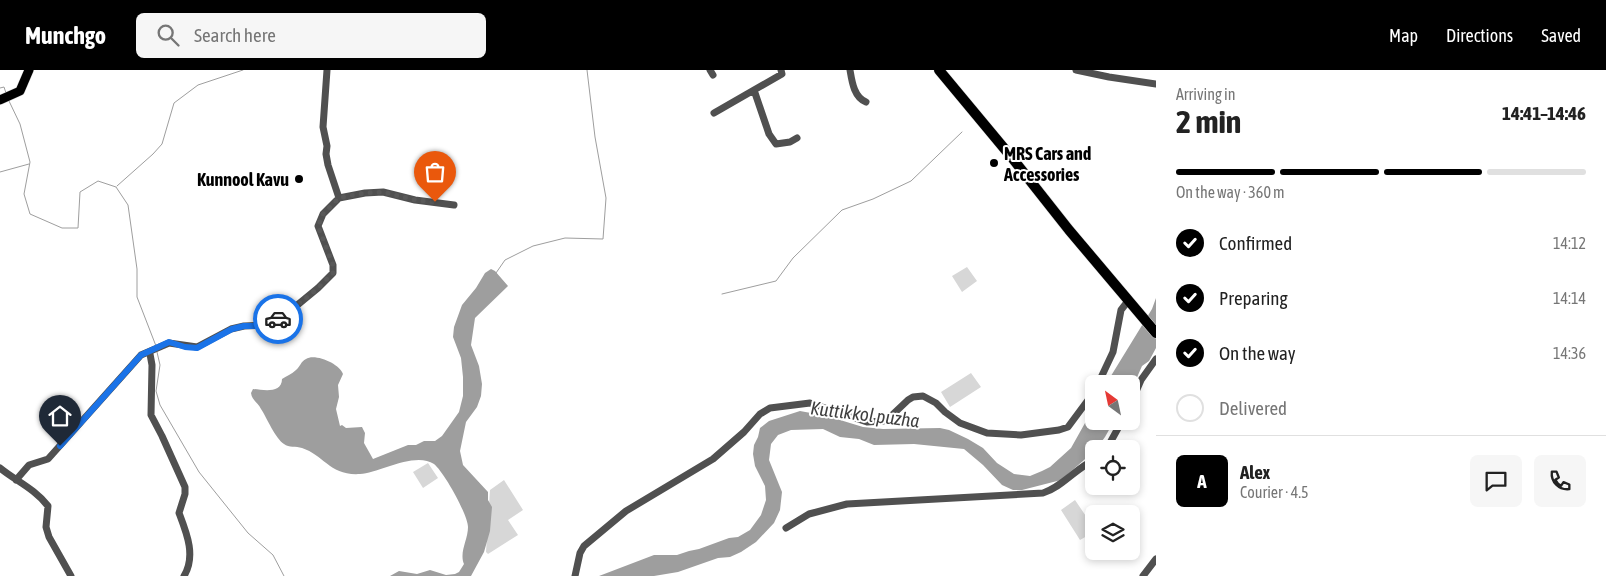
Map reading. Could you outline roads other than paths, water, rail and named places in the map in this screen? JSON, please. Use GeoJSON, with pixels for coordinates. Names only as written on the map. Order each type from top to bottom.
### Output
{"type":"FeatureCollection","features":[{"type":"Feature","properties":{"kind":"highway"},"geometry":{"type":"LineString","coordinates":[[938,70],[1013,159],[1130,304],[1156,333]]}},
{"type":"Feature","properties":{"kind":"main road"},"geometry":{"type":"LineString","coordinates":[[5,98],[20,91],[30,70]]}},
{"type":"Feature","properties":{"kind":"street"},"geometry":{"type":"LineString","coordinates":[[328,70],[323,127],[328,165],[339,198]]}},
{"type":"Feature","properties":{"kind":"street"},"geometry":{"type":"LineString","coordinates":[[714,113],[782,72],[790,70]]}},
{"type":"Feature","properties":{"kind":"street"},"geometry":{"type":"LineString","coordinates":[[850,70],[858,95],[861,100],[866,102]]}},
{"type":"Feature","properties":{"kind":"street"},"geometry":{"type":"LineString","coordinates":[[1076,70],[1109,78],[1156,84]]}},
{"type":"Feature","properties":{"kind":"street"},"geometry":{"type":"LineString","coordinates":[[754,90],[769,134],[776,144],[790,142],[797,138]]}},
{"type":"Feature","properties":{"kind":"street"},"geometry":{"type":"LineString","coordinates":[[16,480],[29,465],[48,459],[141,355],[169,342],[185,347],[197,348],[232,329],[244,326],[266,326],[284,316],[318,288],[333,273],[333,265],[318,226],[323,214],[339,198],[383,192],[415,200],[454,205]]}},
{"type":"Feature","properties":{"kind":"street"},"geometry":{"type":"LineString","coordinates":[[1102,375],[1113,352],[1121,310],[1130,304]]}},
{"type":"Feature","properties":{"kind":"street"},"geometry":{"type":"LineString","coordinates":[[150,352],[152,365],[151,415],[185,487],[185,494],[179,514],[188,534],[190,556],[189,566],[184,576]]}},
{"type":"Feature","properties":{"kind":"street"},"geometry":{"type":"LineString","coordinates":[[1140,382],[1156,359]]}},
{"type":"Feature","properties":{"kind":"street"},"geometry":{"type":"LineString","coordinates":[[575,576],[580,553],[584,546],[626,511],[713,459],[744,432],[760,414],[770,408],[810,403],[867,422],[889,418],[913,397],[923,396],[936,403],[960,423],[987,433],[1021,435],[1068,427],[1085,404]]}},
{"type":"Feature","properties":{"kind":"street"},"geometry":{"type":"LineString","coordinates":[[786,528],[809,514],[847,504],[1043,493],[1052,490],[1085,465]]}},
{"type":"Feature","properties":{"kind":"street"},"geometry":{"type":"LineString","coordinates":[[0,468],[39,494],[48,506],[46,526],[49,537],[71,576]]}},
{"type":"Feature","properties":{"kind":"street"},"geometry":{"type":"LineString","coordinates":[[1143,576],[1156,559]]}},
{"type":"Feature","properties":{"kind":"waterway"},"geometry":{"type":"LineString","coordinates":[[117,186],[162,144],[174,103],[198,85],[243,70]]}},
{"type":"Feature","properties":{"kind":"waterway"},"geometry":{"type":"LineString","coordinates":[[496,273],[505,260],[533,246],[565,238],[603,239],[606,198],[595,137],[587,70]]}},
{"type":"Feature","properties":{"kind":"waterway"},"geometry":{"type":"LineString","coordinates":[[0,88],[4,87],[6,93]]}},
{"type":"Feature","properties":{"kind":"waterway"},"geometry":{"type":"LineString","coordinates":[[9,101],[20,124],[30,162],[24,194],[30,214],[62,228],[78,228],[80,192],[98,181],[116,187],[128,205],[137,269],[137,297],[156,346]]}},
{"type":"Feature","properties":{"kind":"waterway"},"geometry":{"type":"LineString","coordinates":[[722,294],[776,281],[793,258],[842,210],[873,199],[911,181],[962,132]]}},
{"type":"Feature","properties":{"kind":"waterway"},"geometry":{"type":"LineString","coordinates":[[0,172],[29,164]]}},
{"type":"Feature","properties":{"kind":"waterway"},"geometry":{"type":"LineString","coordinates":[[157,352],[160,365],[156,391],[160,405],[199,472],[248,533],[273,555],[284,576]]}},
{"type":"Feature","properties":{"kind":"place","name":"MRS Cars and Accessories"},"geometry":{"type":"Point","coordinates":[994,163]}},
{"type":"Feature","properties":{"kind":"place","name":"Kunnool Kavu"},"geometry":{"type":"Point","coordinates":[299,179]}},
{"type":"Feature","properties":{"kind":"water label","name":"Kuttikkol puzha"},"geometry":{"type":"Point","coordinates":[865,414]}}]}
